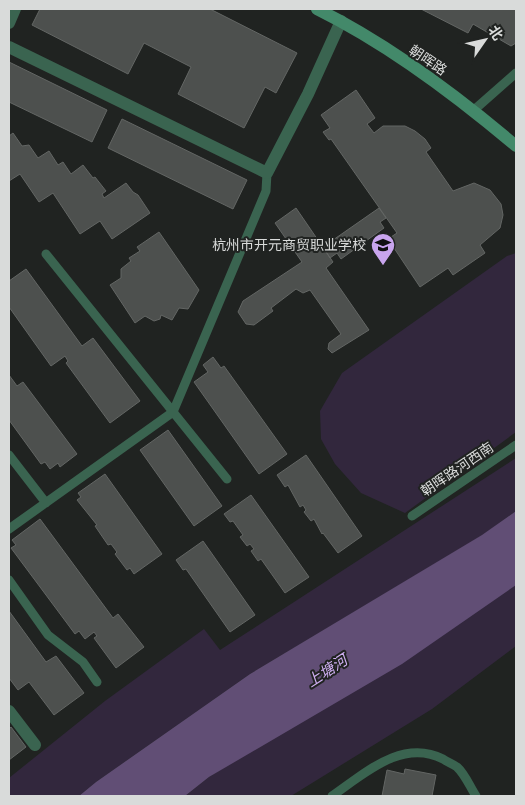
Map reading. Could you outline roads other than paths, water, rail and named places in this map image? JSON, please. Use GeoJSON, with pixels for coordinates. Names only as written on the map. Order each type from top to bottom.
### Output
{"type":"FeatureCollection","features":[{"type":"Feature","properties":{"kind":"street"},"geometry":{"type":"LineString","coordinates":[[9,23],[15,9]]}},
{"type":"Feature","properties":{"kind":"street","name":"朝晖路"},"geometry":{"type":"LineString","coordinates":[[317,9],[341,21],[474,110],[516,146]]}},
{"type":"Feature","properties":{"kind":"street"},"geometry":{"type":"LineString","coordinates":[[9,47],[267,173],[308,94],[341,21]]}},
{"type":"Feature","properties":{"kind":"street"},"geometry":{"type":"LineString","coordinates":[[9,710],[34,745]]}},
{"type":"Feature","properties":{"kind":"lane"},"geometry":{"type":"LineString","coordinates":[[474,110],[516,73]]}},
{"type":"Feature","properties":{"kind":"lane"},"geometry":{"type":"LineString","coordinates":[[9,529],[173,412],[266,192],[267,173]]}},
{"type":"Feature","properties":{"kind":"lane"},"geometry":{"type":"LineString","coordinates":[[46,254],[227,479]]}},
{"type":"Feature","properties":{"kind":"lane","name":"朝晖路河西南"},"geometry":{"type":"LineString","coordinates":[[412,516],[516,445]]}},
{"type":"Feature","properties":{"kind":"lane"},"geometry":{"type":"LineString","coordinates":[[9,454],[46,503]]}},
{"type":"Feature","properties":{"kind":"lane"},"geometry":{"type":"LineString","coordinates":[[9,580],[48,635],[83,662],[97,682]]}},
{"type":"Feature","properties":{"kind":"lane"},"geometry":{"type":"LineString","coordinates":[[332,796],[396,755],[413,752],[435,755],[457,767],[476,796]]}},
{"type":"Feature","properties":{"kind":"water","name":"上塘河"},"geometry":{"type":"Polygon","coordinates":[[[516,511],[516,585],[402,664],[209,777],[185,796],[79,796],[96,782],[250,674],[482,535],[516,511]]]}},
{"type":"Feature","properties":{"kind":"place","name":"杭州市开元商贸职业学校"},"geometry":{"type":"Point","coordinates":[383,266]}}]}
